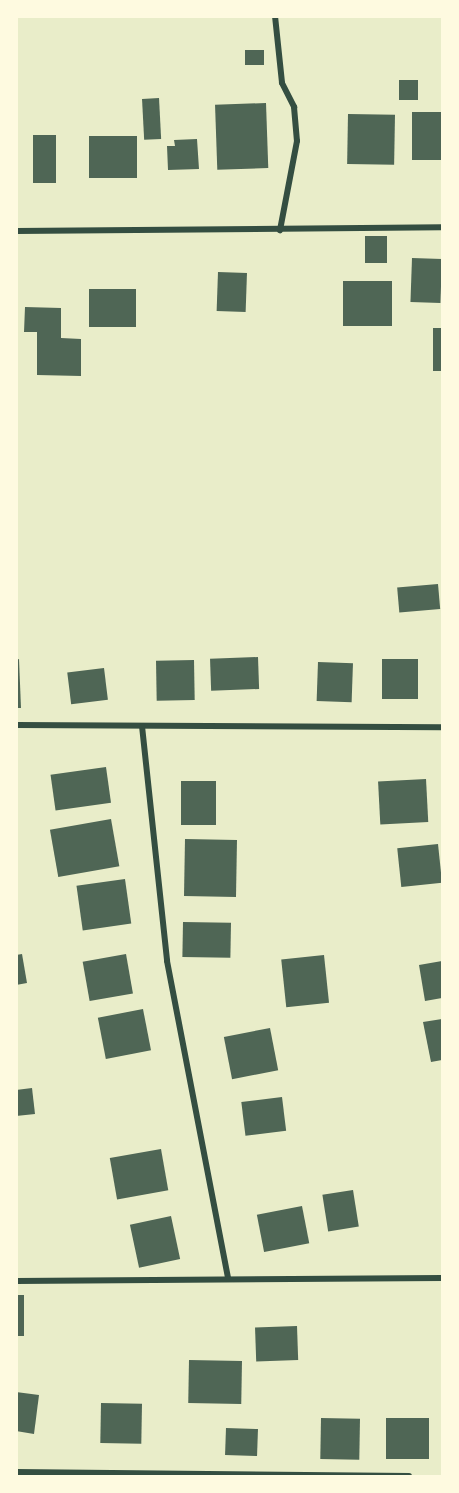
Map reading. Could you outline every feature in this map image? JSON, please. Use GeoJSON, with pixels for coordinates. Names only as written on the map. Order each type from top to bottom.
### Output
{"type":"FeatureCollection","features":[{"type":"Feature","properties":{"kind":"street"},"geometry":{"type":"LineString","coordinates":[[275,16],[282,83],[294,107],[297,141],[280,230]]}},
{"type":"Feature","properties":{"kind":"street"},"geometry":{"type":"LineString","coordinates":[[16,231],[442,227]]}},
{"type":"Feature","properties":{"kind":"street"},"geometry":{"type":"LineString","coordinates":[[16,725],[442,728]]}},
{"type":"Feature","properties":{"kind":"street"},"geometry":{"type":"LineString","coordinates":[[142,726],[167,961],[228,1278]]}},
{"type":"Feature","properties":{"kind":"street"},"geometry":{"type":"LineString","coordinates":[[16,1281],[442,1278]]}},
{"type":"Feature","properties":{"kind":"street"},"geometry":{"type":"LineString","coordinates":[[16,1472],[409,1476]]}},
{"type":"Feature","properties":{"kind":"building"},"geometry":{"type":"Polygon","coordinates":[[[245,50],[264,50],[264,65],[245,65],[245,50]]]}},
{"type":"Feature","properties":{"kind":"building"},"geometry":{"type":"Polygon","coordinates":[[[399,80],[418,80],[418,100],[399,100],[399,80]]]}},
{"type":"Feature","properties":{"kind":"building"},"geometry":{"type":"Polygon","coordinates":[[[159,98],[161,139],[144,140],[142,99],[159,98]]]}},
{"type":"Feature","properties":{"kind":"building"},"geometry":{"type":"Polygon","coordinates":[[[266,103],[268,168],[217,170],[215,105],[266,103]]]}},
{"type":"Feature","properties":{"kind":"building"},"geometry":{"type":"Polygon","coordinates":[[[412,112],[442,112],[442,160],[412,160],[412,112]]]}},
{"type":"Feature","properties":{"kind":"building"},"geometry":{"type":"Polygon","coordinates":[[[348,114],[395,115],[394,165],[347,164],[348,114]]]}},
{"type":"Feature","properties":{"kind":"building"},"geometry":{"type":"Polygon","coordinates":[[[33,135],[56,135],[56,183],[33,183],[33,135]]]}},
{"type":"Feature","properties":{"kind":"building"},"geometry":{"type":"Polygon","coordinates":[[[89,136],[137,136],[137,178],[89,178],[89,136]]]}},
{"type":"Feature","properties":{"kind":"building"},"geometry":{"type":"Polygon","coordinates":[[[197,139],[199,169],[168,170],[167,146],[175,146],[174,140],[197,139]]]}},
{"type":"Feature","properties":{"kind":"building"},"geometry":{"type":"Polygon","coordinates":[[[365,236],[387,236],[387,263],[365,263],[365,236]]]}},
{"type":"Feature","properties":{"kind":"building"},"geometry":{"type":"Polygon","coordinates":[[[412,258],[442,259],[440,303],[410,302],[412,258]]]}},
{"type":"Feature","properties":{"kind":"building"},"geometry":{"type":"Polygon","coordinates":[[[218,272],[247,273],[246,312],[217,311],[218,272]]]}},
{"type":"Feature","properties":{"kind":"building"},"geometry":{"type":"Polygon","coordinates":[[[343,281],[392,281],[392,326],[343,326],[343,281]]]}},
{"type":"Feature","properties":{"kind":"building"},"geometry":{"type":"Polygon","coordinates":[[[89,289],[136,289],[136,327],[89,327],[89,289]]]}},
{"type":"Feature","properties":{"kind":"building"},"geometry":{"type":"Polygon","coordinates":[[[25,307],[61,308],[61,338],[81,339],[81,376],[37,375],[37,332],[24,332],[25,307]]]}},
{"type":"Feature","properties":{"kind":"building"},"geometry":{"type":"Polygon","coordinates":[[[433,328],[442,328],[442,371],[433,371],[433,328]]]}},
{"type":"Feature","properties":{"kind":"building"},"geometry":{"type":"Polygon","coordinates":[[[438,584],[440,609],[399,612],[397,588],[438,584]]]}},
{"type":"Feature","properties":{"kind":"building"},"geometry":{"type":"Polygon","coordinates":[[[258,657],[259,689],[211,691],[210,659],[258,657]]]}},
{"type":"Feature","properties":{"kind":"building"},"geometry":{"type":"Polygon","coordinates":[[[19,659],[21,708],[16,708],[16,660],[19,659]]]}},
{"type":"Feature","properties":{"kind":"building"},"geometry":{"type":"Polygon","coordinates":[[[382,659],[418,659],[418,699],[382,699],[382,659]]]}},
{"type":"Feature","properties":{"kind":"building"},"geometry":{"type":"Polygon","coordinates":[[[194,660],[195,700],[157,701],[156,661],[194,660]]]}},
{"type":"Feature","properties":{"kind":"building"},"geometry":{"type":"Polygon","coordinates":[[[318,662],[353,663],[352,702],[317,701],[318,662]]]}},
{"type":"Feature","properties":{"kind":"building"},"geometry":{"type":"Polygon","coordinates":[[[104,668],[108,700],[71,704],[67,673],[104,668]]]}},
{"type":"Feature","properties":{"kind":"building"},"geometry":{"type":"Polygon","coordinates":[[[106,767],[111,803],[56,810],[51,775],[106,767]]]}},
{"type":"Feature","properties":{"kind":"building"},"geometry":{"type":"Polygon","coordinates":[[[426,779],[428,822],[380,824],[378,782],[426,779]]]}},
{"type":"Feature","properties":{"kind":"building"},"geometry":{"type":"Polygon","coordinates":[[[181,781],[216,781],[216,825],[181,825],[181,781]]]}},
{"type":"Feature","properties":{"kind":"building"},"geometry":{"type":"Polygon","coordinates":[[[111,819],[119,866],[58,877],[50,830],[111,819]]]}},
{"type":"Feature","properties":{"kind":"building"},"geometry":{"type":"Polygon","coordinates":[[[185,839],[237,840],[236,897],[184,896],[185,839]]]}},
{"type":"Feature","properties":{"kind":"building"},"geometry":{"type":"Polygon","coordinates":[[[438,844],[442,883],[401,887],[397,848],[438,844]]]}},
{"type":"Feature","properties":{"kind":"building"},"geometry":{"type":"Polygon","coordinates":[[[125,879],[131,924],[83,930],[76,886],[125,879]]]}},
{"type":"Feature","properties":{"kind":"building"},"geometry":{"type":"Polygon","coordinates":[[[183,922],[231,923],[230,958],[182,957],[183,922]]]}},
{"type":"Feature","properties":{"kind":"building"},"geometry":{"type":"Polygon","coordinates":[[[22,954],[27,983],[16,985],[16,955],[22,954]]]}},
{"type":"Feature","properties":{"kind":"building"},"geometry":{"type":"Polygon","coordinates":[[[126,954],[133,993],[90,1001],[83,962],[126,954]]]}},
{"type":"Feature","properties":{"kind":"building"},"geometry":{"type":"Polygon","coordinates":[[[324,955],[329,1003],[286,1007],[281,959],[324,955]]]}},
{"type":"Feature","properties":{"kind":"building"},"geometry":{"type":"Polygon","coordinates":[[[442,961],[442,998],[425,1001],[419,965],[442,961]]]}},
{"type":"Feature","properties":{"kind":"building"},"geometry":{"type":"Polygon","coordinates":[[[143,1009],[151,1050],[106,1059],[98,1018],[143,1009]]]}},
{"type":"Feature","properties":{"kind":"building"},"geometry":{"type":"Polygon","coordinates":[[[442,1019],[442,1060],[431,1062],[423,1022],[442,1019]]]}},
{"type":"Feature","properties":{"kind":"building"},"geometry":{"type":"Polygon","coordinates":[[[270,1028],[278,1070],[232,1079],[224,1037],[270,1028]]]}},
{"type":"Feature","properties":{"kind":"building"},"geometry":{"type":"Polygon","coordinates":[[[32,1088],[35,1114],[16,1116],[16,1090],[32,1088]]]}},
{"type":"Feature","properties":{"kind":"building"},"geometry":{"type":"Polygon","coordinates":[[[282,1097],[286,1131],[245,1136],[241,1102],[282,1097]]]}},
{"type":"Feature","properties":{"kind":"building"},"geometry":{"type":"Polygon","coordinates":[[[161,1149],[168,1190],[117,1199],[110,1158],[161,1149]]]}},
{"type":"Feature","properties":{"kind":"building"},"geometry":{"type":"Polygon","coordinates":[[[353,1190],[359,1227],[328,1231],[322,1195],[353,1190]]]}},
{"type":"Feature","properties":{"kind":"building"},"geometry":{"type":"Polygon","coordinates":[[[302,1206],[309,1243],[264,1252],[257,1215],[302,1206]]]}},
{"type":"Feature","properties":{"kind":"building"},"geometry":{"type":"Polygon","coordinates":[[[171,1216],[180,1259],[139,1268],[130,1225],[171,1216]]]}},
{"type":"Feature","properties":{"kind":"building"},"geometry":{"type":"Polygon","coordinates":[[[16,1295],[24,1295],[24,1336],[16,1336],[16,1295]]]}},
{"type":"Feature","properties":{"kind":"building"},"geometry":{"type":"Polygon","coordinates":[[[297,1326],[298,1360],[256,1361],[255,1327],[297,1326]]]}},
{"type":"Feature","properties":{"kind":"building"},"geometry":{"type":"Polygon","coordinates":[[[189,1360],[242,1361],[241,1404],[188,1403],[189,1360]]]}},
{"type":"Feature","properties":{"kind":"building"},"geometry":{"type":"Polygon","coordinates":[[[16,1392],[39,1395],[34,1434],[16,1431],[16,1392]]]}},
{"type":"Feature","properties":{"kind":"building"},"geometry":{"type":"Polygon","coordinates":[[[101,1403],[142,1404],[141,1444],[100,1443],[101,1403]]]}},
{"type":"Feature","properties":{"kind":"building"},"geometry":{"type":"Polygon","coordinates":[[[321,1418],[360,1419],[359,1460],[320,1459],[321,1418]]]}},
{"type":"Feature","properties":{"kind":"building"},"geometry":{"type":"Polygon","coordinates":[[[386,1418],[429,1418],[429,1459],[386,1459],[386,1418]]]}},
{"type":"Feature","properties":{"kind":"building"},"geometry":{"type":"Polygon","coordinates":[[[226,1428],[258,1429],[257,1456],[225,1455],[226,1428]]]}}]}
